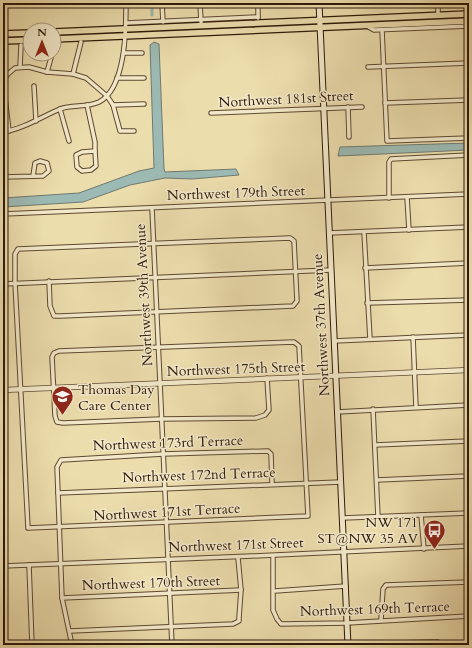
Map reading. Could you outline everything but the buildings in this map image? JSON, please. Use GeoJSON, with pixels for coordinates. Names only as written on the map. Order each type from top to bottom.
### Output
{"type":"FeatureCollection","features":[{"type":"Feature","properties":{"kind":"main road","name":"Northwest 37th Avenue"},"geometry":{"type":"LineString","coordinates":[[319,3],[348,644]]}},
{"type":"Feature","properties":{"kind":"main road"},"geometry":{"type":"LineString","coordinates":[[62,31],[126,26],[258,20],[319,20],[469,14]]}},
{"type":"Feature","properties":{"kind":"main road"},"geometry":{"type":"LineString","coordinates":[[429,22],[438,15]]}},
{"type":"Feature","properties":{"kind":"main road"},"geometry":{"type":"LineString","coordinates":[[62,39],[469,20]]}},
{"type":"Feature","properties":{"kind":"main road"},"geometry":{"type":"LineString","coordinates":[[190,32],[201,23]]}},
{"type":"Feature","properties":{"kind":"main road"},"geometry":{"type":"LineString","coordinates":[[3,34],[22,33]]}},
{"type":"Feature","properties":{"kind":"main road"},"geometry":{"type":"LineString","coordinates":[[3,41],[22,40]]}},
{"type":"Feature","properties":{"kind":"street"},"geometry":{"type":"LineString","coordinates":[[3,132],[9,131],[60,109],[87,105],[97,102],[107,96],[114,87],[124,53],[124,41],[126,36],[126,3]]}},
{"type":"Feature","properties":{"kind":"street"},"geometry":{"type":"LineString","coordinates":[[162,3],[163,22]]}},
{"type":"Feature","properties":{"kind":"street"},"geometry":{"type":"LineString","coordinates":[[126,26],[163,22],[201,23],[200,3]]}},
{"type":"Feature","properties":{"kind":"street"},"geometry":{"type":"LineString","coordinates":[[258,3],[258,20]]}},
{"type":"Feature","properties":{"kind":"street"},"geometry":{"type":"LineString","coordinates":[[438,3],[438,15]]}},
{"type":"Feature","properties":{"kind":"street"},"geometry":{"type":"LineString","coordinates":[[366,25],[374,30],[469,26]]}},
{"type":"Feature","properties":{"kind":"street"},"geometry":{"type":"LineString","coordinates":[[382,30],[387,141],[469,138]]}},
{"type":"Feature","properties":{"kind":"street"},"geometry":{"type":"LineString","coordinates":[[73,74],[81,42]]}},
{"type":"Feature","properties":{"kind":"street"},"geometry":{"type":"LineString","coordinates":[[20,67],[21,45]]}},
{"type":"Feature","properties":{"kind":"street"},"geometry":{"type":"LineString","coordinates":[[124,53],[142,52]]}},
{"type":"Feature","properties":{"kind":"street"},"geometry":{"type":"LineString","coordinates":[[47,72],[50,62]]}},
{"type":"Feature","properties":{"kind":"street"},"geometry":{"type":"LineString","coordinates":[[368,67],[469,63]]}},
{"type":"Feature","properties":{"kind":"street"},"geometry":{"type":"LineString","coordinates":[[9,131],[8,112],[3,81],[8,74],[20,67],[29,67],[47,72],[73,74],[86,78],[107,96],[114,105],[120,131],[134,131]]}},
{"type":"Feature","properties":{"kind":"street"},"geometry":{"type":"LineString","coordinates":[[3,71],[8,74]]}},
{"type":"Feature","properties":{"kind":"street"},"geometry":{"type":"LineString","coordinates":[[117,78],[144,78]]}},
{"type":"Feature","properties":{"kind":"street"},"geometry":{"type":"LineString","coordinates":[[34,86],[36,120]]}},
{"type":"Feature","properties":{"kind":"street"},"geometry":{"type":"LineString","coordinates":[[385,103],[469,100]]}},
{"type":"Feature","properties":{"kind":"street"},"geometry":{"type":"LineString","coordinates":[[114,105],[144,104]]}},
{"type":"Feature","properties":{"kind":"street"},"geometry":{"type":"LineString","coordinates":[[87,105],[95,142],[96,166],[91,170],[82,171],[77,167],[76,154],[95,151]]}},
{"type":"Feature","properties":{"kind":"street","name":"Northwest 181st Street"},"geometry":{"type":"LineString","coordinates":[[211,113],[362,106]]}},
{"type":"Feature","properties":{"kind":"street"},"geometry":{"type":"LineString","coordinates":[[348,107],[349,137]]}},
{"type":"Feature","properties":{"kind":"street"},"geometry":{"type":"LineString","coordinates":[[60,109],[69,141]]}},
{"type":"Feature","properties":{"kind":"street"},"geometry":{"type":"LineString","coordinates":[[3,112],[8,112]]}},
{"type":"Feature","properties":{"kind":"street"},"geometry":{"type":"LineString","coordinates":[[389,198],[388,162],[391,159],[469,155]]}},
{"type":"Feature","properties":{"kind":"street"},"geometry":{"type":"LineString","coordinates":[[3,177],[33,176],[46,174],[49,171],[48,163],[40,161],[35,163],[33,176]]}},
{"type":"Feature","properties":{"kind":"street","name":"Northwest 179th Street"},"geometry":{"type":"LineString","coordinates":[[3,214],[469,194]]}},
{"type":"Feature","properties":{"kind":"street"},"geometry":{"type":"LineString","coordinates":[[407,197],[409,230]]}},
{"type":"Feature","properties":{"kind":"street","name":"Northwest 39th Avenue"},"geometry":{"type":"LineString","coordinates":[[152,208],[172,645]]}},
{"type":"Feature","properties":{"kind":"street"},"geometry":{"type":"LineString","coordinates":[[329,233],[469,227]]}},
{"type":"Feature","properties":{"kind":"street"},"geometry":{"type":"LineString","coordinates":[[364,232],[370,339]]}},
{"type":"Feature","properties":{"kind":"street"},"geometry":{"type":"LineString","coordinates":[[20,389],[15,283],[15,254],[18,249],[290,238],[294,241],[297,301],[293,306],[157,313],[54,316],[50,306],[48,281]]}},
{"type":"Feature","properties":{"kind":"street"},"geometry":{"type":"LineString","coordinates":[[365,268],[469,263]]}},
{"type":"Feature","properties":{"kind":"street"},"geometry":{"type":"LineString","coordinates":[[3,284],[331,270]]}},
{"type":"Feature","properties":{"kind":"street"},"geometry":{"type":"LineString","coordinates":[[367,303],[469,300]]}},
{"type":"Feature","properties":{"kind":"street"},"geometry":{"type":"LineString","coordinates":[[334,341],[469,335]]}},
{"type":"Feature","properties":{"kind":"street"},"geometry":{"type":"LineString","coordinates":[[413,337],[416,407]]}},
{"type":"Feature","properties":{"kind":"street"},"geometry":{"type":"LineString","coordinates":[[267,378],[269,410],[265,415],[256,418],[161,419],[63,423],[57,422],[55,416],[52,357],[54,353],[59,351],[294,342],[298,344],[301,377],[306,483]]}},
{"type":"Feature","properties":{"kind":"street","name":"Northwest 175th Street"},"geometry":{"type":"LineString","coordinates":[[3,390],[469,370]]}},
{"type":"Feature","properties":{"kind":"street","name":"Northwest 171st Terrace"},"geometry":{"type":"LineString","coordinates":[[20,389],[28,528],[308,516],[306,483]]}},
{"type":"Feature","properties":{"kind":"street"},"geometry":{"type":"LineString","coordinates":[[338,412],[469,405]]}},
{"type":"Feature","properties":{"kind":"street"},"geometry":{"type":"LineString","coordinates":[[373,409],[378,517]]}},
{"type":"Feature","properties":{"kind":"street"},"geometry":{"type":"LineString","coordinates":[[375,446],[469,441]]}},
{"type":"Feature","properties":{"kind":"street","name":"Northwest 173rd Terrace"},"geometry":{"type":"LineString","coordinates":[[58,493],[57,467],[61,460],[69,458],[268,451],[271,454],[272,483]]}},
{"type":"Feature","properties":{"kind":"street"},"geometry":{"type":"LineString","coordinates":[[376,480],[469,476]]}},
{"type":"Feature","properties":{"kind":"street","name":"Northwest 172nd Terrace"},"geometry":{"type":"LineString","coordinates":[[58,493],[165,487],[341,482]]}},
{"type":"Feature","properties":{"kind":"street"},"geometry":{"type":"LineString","coordinates":[[58,493],[61,527],[62,598],[72,645]]}},
{"type":"Feature","properties":{"kind":"street"},"geometry":{"type":"LineString","coordinates":[[343,518],[469,513]]}},
{"type":"Feature","properties":{"kind":"street"},"geometry":{"type":"LineString","coordinates":[[421,515],[424,548]]}},
{"type":"Feature","properties":{"kind":"street","name":"Northwest 171st Street"},"geometry":{"type":"LineString","coordinates":[[3,566],[167,558],[238,558],[469,546]]}},
{"type":"Feature","properties":{"kind":"street"},"geometry":{"type":"LineString","coordinates":[[273,556],[275,591],[346,586]]}},
{"type":"Feature","properties":{"kind":"street"},"geometry":{"type":"LineString","coordinates":[[70,631],[232,624],[239,621],[241,590],[238,558]]}},
{"type":"Feature","properties":{"kind":"street"},"geometry":{"type":"LineString","coordinates":[[29,565],[32,645]]}},
{"type":"Feature","properties":{"kind":"street"},"geometry":{"type":"LineString","coordinates":[[380,620],[383,589],[386,585],[469,582]]}},
{"type":"Feature","properties":{"kind":"street","name":"Northwest 170th Street"},"geometry":{"type":"LineString","coordinates":[[62,598],[241,590]]}},
{"type":"Feature","properties":{"kind":"street","name":"Northwest 169th Terrace"},"geometry":{"type":"LineString","coordinates":[[275,591],[273,610],[281,624],[347,623],[469,616]]}},
{"type":"Feature","properties":{"kind":"street"},"geometry":{"type":"LineString","coordinates":[[307,645],[438,643]]}},
{"type":"Feature","properties":{"kind":"water"},"geometry":{"type":"Polygon","coordinates":[[[154,42],[159,44],[165,172],[236,169],[239,175],[192,179],[165,178],[130,185],[83,202],[3,207],[3,198],[79,193],[139,171],[154,168],[150,45],[154,42]]]}},
{"type":"Feature","properties":{"kind":"water"},"geometry":{"type":"Polygon","coordinates":[[[469,143],[469,150],[338,156],[340,147],[469,143]]]}},
{"type":"Feature","properties":{"kind":"waterway"},"geometry":{"type":"LineString","coordinates":[[152,3],[152,15]]}},
{"type":"Feature","properties":{"kind":"place","name":"Thomas Day Care Center"},"geometry":{"type":"Point","coordinates":[63,416]}},
{"type":"Feature","properties":{"kind":"place","name":"NW 171 ST@NW 35 AV"},"geometry":{"type":"Point","coordinates":[434,550]}}]}
